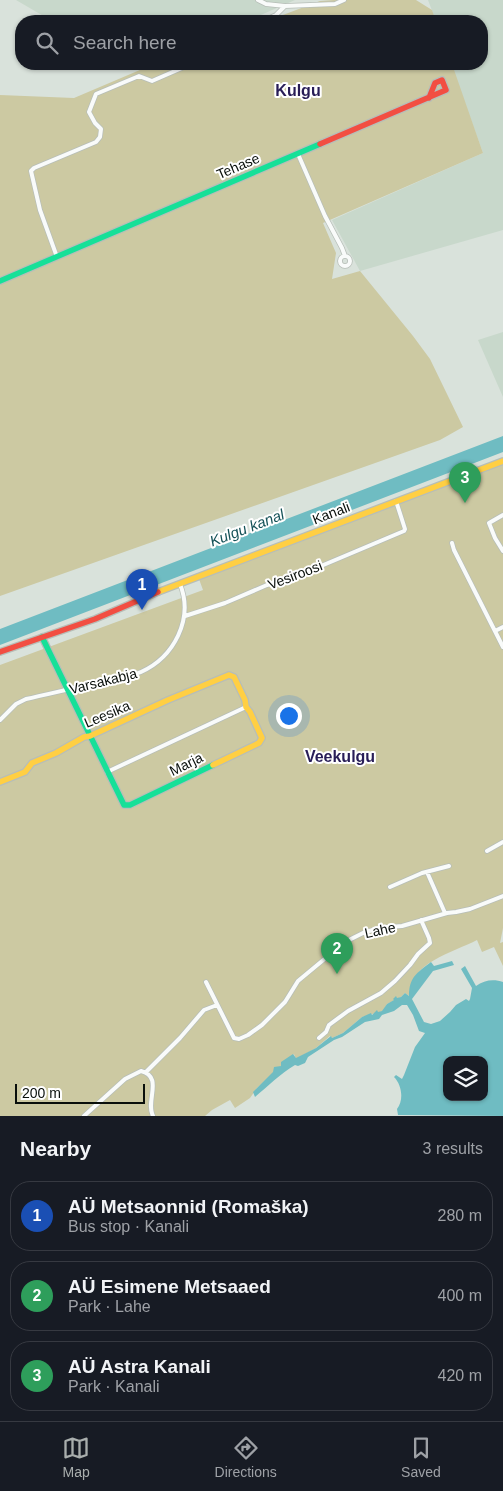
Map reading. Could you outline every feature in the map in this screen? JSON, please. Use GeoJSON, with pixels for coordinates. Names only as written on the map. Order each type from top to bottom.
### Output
{"type":"FeatureCollection","features":[{"type":"Feature","properties":{"kind":"street"},"geometry":{"type":"LineString","coordinates":[[258,0],[266,4],[285,6],[335,4],[344,0]]}},
{"type":"Feature","properties":{"kind":"street"},"geometry":{"type":"LineString","coordinates":[[276,15],[285,6]]}},
{"type":"Feature","properties":{"kind":"street"},"geometry":{"type":"LineString","coordinates":[[57,257],[40,210],[31,171],[34,168],[96,142],[100,137],[101,129],[89,112],[96,94],[139,76],[152,81],[177,70]]}},
{"type":"Feature","properties":{"kind":"street","name":"Tehase"},"geometry":{"type":"LineString","coordinates":[[0,281],[429,98]]}},
{"type":"Feature","properties":{"kind":"street"},"geometry":{"type":"LineString","coordinates":[[298,154],[345,256]]}},
{"type":"Feature","properties":{"kind":"street","name":"Kanali"},"geometry":{"type":"LineString","coordinates":[[0,652],[95,620],[155,593],[503,462]]}},
{"type":"Feature","properties":{"kind":"street","name":"Vesiroosi"},"geometry":{"type":"LineString","coordinates":[[185,616],[225,604],[267,585],[302,574],[404,531],[404,523],[396,501]]}},
{"type":"Feature","properties":{"kind":"street"},"geometry":{"type":"LineString","coordinates":[[503,515],[489,523],[503,551]]}},
{"type":"Feature","properties":{"kind":"street"},"geometry":{"type":"LineString","coordinates":[[452,542],[454,550],[503,647]]}},
{"type":"Feature","properties":{"kind":"street"},"geometry":{"type":"LineString","coordinates":[[180,584],[185,601],[185,616]]}},
{"type":"Feature","properties":{"kind":"street","name":"Varsakabja"},"geometry":{"type":"LineString","coordinates":[[0,720],[16,704],[26,699],[139,673],[152,666],[167,653],[176,641],[185,616]]}},
{"type":"Feature","properties":{"kind":"street"},"geometry":{"type":"LineString","coordinates":[[495,631],[503,627]]}},
{"type":"Feature","properties":{"kind":"street"},"geometry":{"type":"LineString","coordinates":[[42,637],[107,772],[246,707]]}},
{"type":"Feature","properties":{"kind":"street","name":"Leesika"},"geometry":{"type":"LineString","coordinates":[[0,782],[25,772],[32,763],[56,753],[84,737],[229,675],[234,677],[245,700],[246,707]]}},
{"type":"Feature","properties":{"kind":"street","name":"Marja"},"geometry":{"type":"LineString","coordinates":[[107,772],[124,806],[130,805],[259,743],[262,738],[246,707]]}},
{"type":"Feature","properties":{"kind":"street"},"geometry":{"type":"LineString","coordinates":[[487,850],[503,842]]}},
{"type":"Feature","properties":{"kind":"street"},"geometry":{"type":"LineString","coordinates":[[390,887],[427,872],[449,866]]}},
{"type":"Feature","properties":{"kind":"street"},"geometry":{"type":"LineString","coordinates":[[427,872],[445,913]]}},
{"type":"Feature","properties":{"kind":"street","name":"Lahe"},"geometry":{"type":"LineString","coordinates":[[217,1005],[234,1038],[239,1039],[262,1025],[285,1002],[298,981],[345,942],[363,933],[380,928],[402,926],[445,913],[470,909],[503,896]]}},
{"type":"Feature","properties":{"kind":"street"},"geometry":{"type":"LineString","coordinates":[[319,1038],[326,1032],[329,1025],[348,1011],[382,993],[430,943],[430,938],[421,920]]}},
{"type":"Feature","properties":{"kind":"street"},"geometry":{"type":"LineString","coordinates":[[146,1072],[180,1038],[204,1010],[217,1005],[206,982]]}},
{"type":"Feature","properties":{"kind":"street"},"geometry":{"type":"LineString","coordinates":[[84,1116],[125,1079],[141,1071],[146,1072],[153,1080],[150,1110],[153,1116]]}},
{"type":"Feature","properties":{"kind":"shaded area"},"geometry":{"type":"Polygon","coordinates":[[[16,0],[295,0],[261,15],[42,15],[16,0]]]}},
{"type":"Feature","properties":{"kind":"shaded area"},"geometry":{"type":"Polygon","coordinates":[[[416,0],[432,10],[434,15],[283,15],[320,1],[416,0]]]}},
{"type":"Feature","properties":{"kind":"shaded area"},"geometry":{"type":"Polygon","coordinates":[[[428,0],[503,0],[503,230],[360,271],[332,220],[483,153],[453,70],[488,70],[488,15],[434,15],[428,0]]]}},
{"type":"Feature","properties":{"kind":"shaded area"},"geometry":{"type":"Polygon","coordinates":[[[140,70],[454,70],[483,153],[323,223],[336,253],[332,279],[360,271],[430,359],[463,427],[440,440],[0,596],[0,95],[74,98],[140,70]]]}},
{"type":"Feature","properties":{"kind":"shaded area"},"geometry":{"type":"Polygon","coordinates":[[[503,332],[503,397],[478,340],[503,332]]]}},
{"type":"Feature","properties":{"kind":"shaded area"},"geometry":{"type":"Polygon","coordinates":[[[503,463],[503,928],[500,943],[503,942],[503,966],[494,947],[482,952],[477,940],[445,954],[424,967],[417,975],[411,984],[409,996],[405,993],[387,1004],[383,1011],[362,1017],[343,1033],[332,1038],[330,1036],[316,1048],[296,1059],[294,1054],[257,1088],[250,1098],[235,1108],[230,1100],[205,1116],[0,1116],[0,665],[203,590],[199,579],[503,463]]]}},
{"type":"Feature","properties":{"kind":"water"},"geometry":{"type":"Polygon","coordinates":[[[503,436],[503,452],[0,645],[0,629],[503,436]]]}},
{"type":"Feature","properties":{"kind":"water"},"geometry":{"type":"Polygon","coordinates":[[[452,961],[454,965],[433,971],[412,999],[424,1022],[431,1024],[440,1021],[456,1005],[466,999],[469,1001],[472,988],[461,969],[465,966],[476,986],[482,982],[503,982],[503,1116],[398,1115],[397,1109],[401,1101],[401,1093],[399,1084],[394,1077],[396,1075],[402,1079],[415,1047],[425,1033],[419,1031],[407,1005],[402,1005],[394,1011],[382,1015],[379,1019],[365,1022],[334,1040],[308,1057],[305,1063],[298,1066],[295,1065],[284,1072],[255,1097],[253,1092],[273,1072],[274,1067],[281,1066],[281,1062],[293,1054],[296,1058],[316,1048],[331,1036],[332,1038],[343,1033],[362,1017],[371,1013],[372,1015],[377,1010],[378,1012],[382,1011],[396,996],[397,998],[401,997],[405,993],[409,996],[412,980],[431,962],[434,966],[452,961]]]}},
{"type":"Feature","properties":{"kind":"traffic: fast"},"geometry":{"type":"LineString","coordinates":[[0,281],[320,144]]}},
{"type":"Feature","properties":{"kind":"traffic: fast"},"geometry":{"type":"LineString","coordinates":[[42,637],[124,805],[130,805],[213,765]]}},
{"type":"Feature","properties":{"kind":"traffic: slow"},"geometry":{"type":"LineString","coordinates":[[158,592],[503,461]]}},
{"type":"Feature","properties":{"kind":"traffic: slow"},"geometry":{"type":"LineString","coordinates":[[0,782],[25,772],[32,763],[56,753],[84,737],[229,675],[234,677],[245,700],[246,707],[262,738],[259,743],[213,765]]}},
{"type":"Feature","properties":{"kind":"traffic: jam"},"geometry":{"type":"LineString","coordinates":[[320,144],[446,90],[442,80],[435,83],[429,98]]}},
{"type":"Feature","properties":{"kind":"traffic: jam"},"geometry":{"type":"LineString","coordinates":[[0,652],[95,619],[158,592]]}},
{"type":"Feature","properties":{"kind":"place","name":"AÜ Astra Kanali"},"geometry":{"type":"Point","coordinates":[465,503]}},
{"type":"Feature","properties":{"kind":"place","name":"AÜ Metsaonnid (Romaška)"},"geometry":{"type":"Point","coordinates":[142,610]}},
{"type":"Feature","properties":{"kind":"place","name":"AÜ Esimene Metsaaed"},"geometry":{"type":"Point","coordinates":[337,974]}},
{"type":"Feature","properties":{"kind":"district","name":"Kulgu"},"geometry":{"type":"Point","coordinates":[298,90]}},
{"type":"Feature","properties":{"kind":"district","name":"Veekulgu"},"geometry":{"type":"Point","coordinates":[340,756]}},
{"type":"Feature","properties":{"kind":"water label","name":"Kulgu kanal"},"geometry":{"type":"Point","coordinates":[247,528]}}]}
